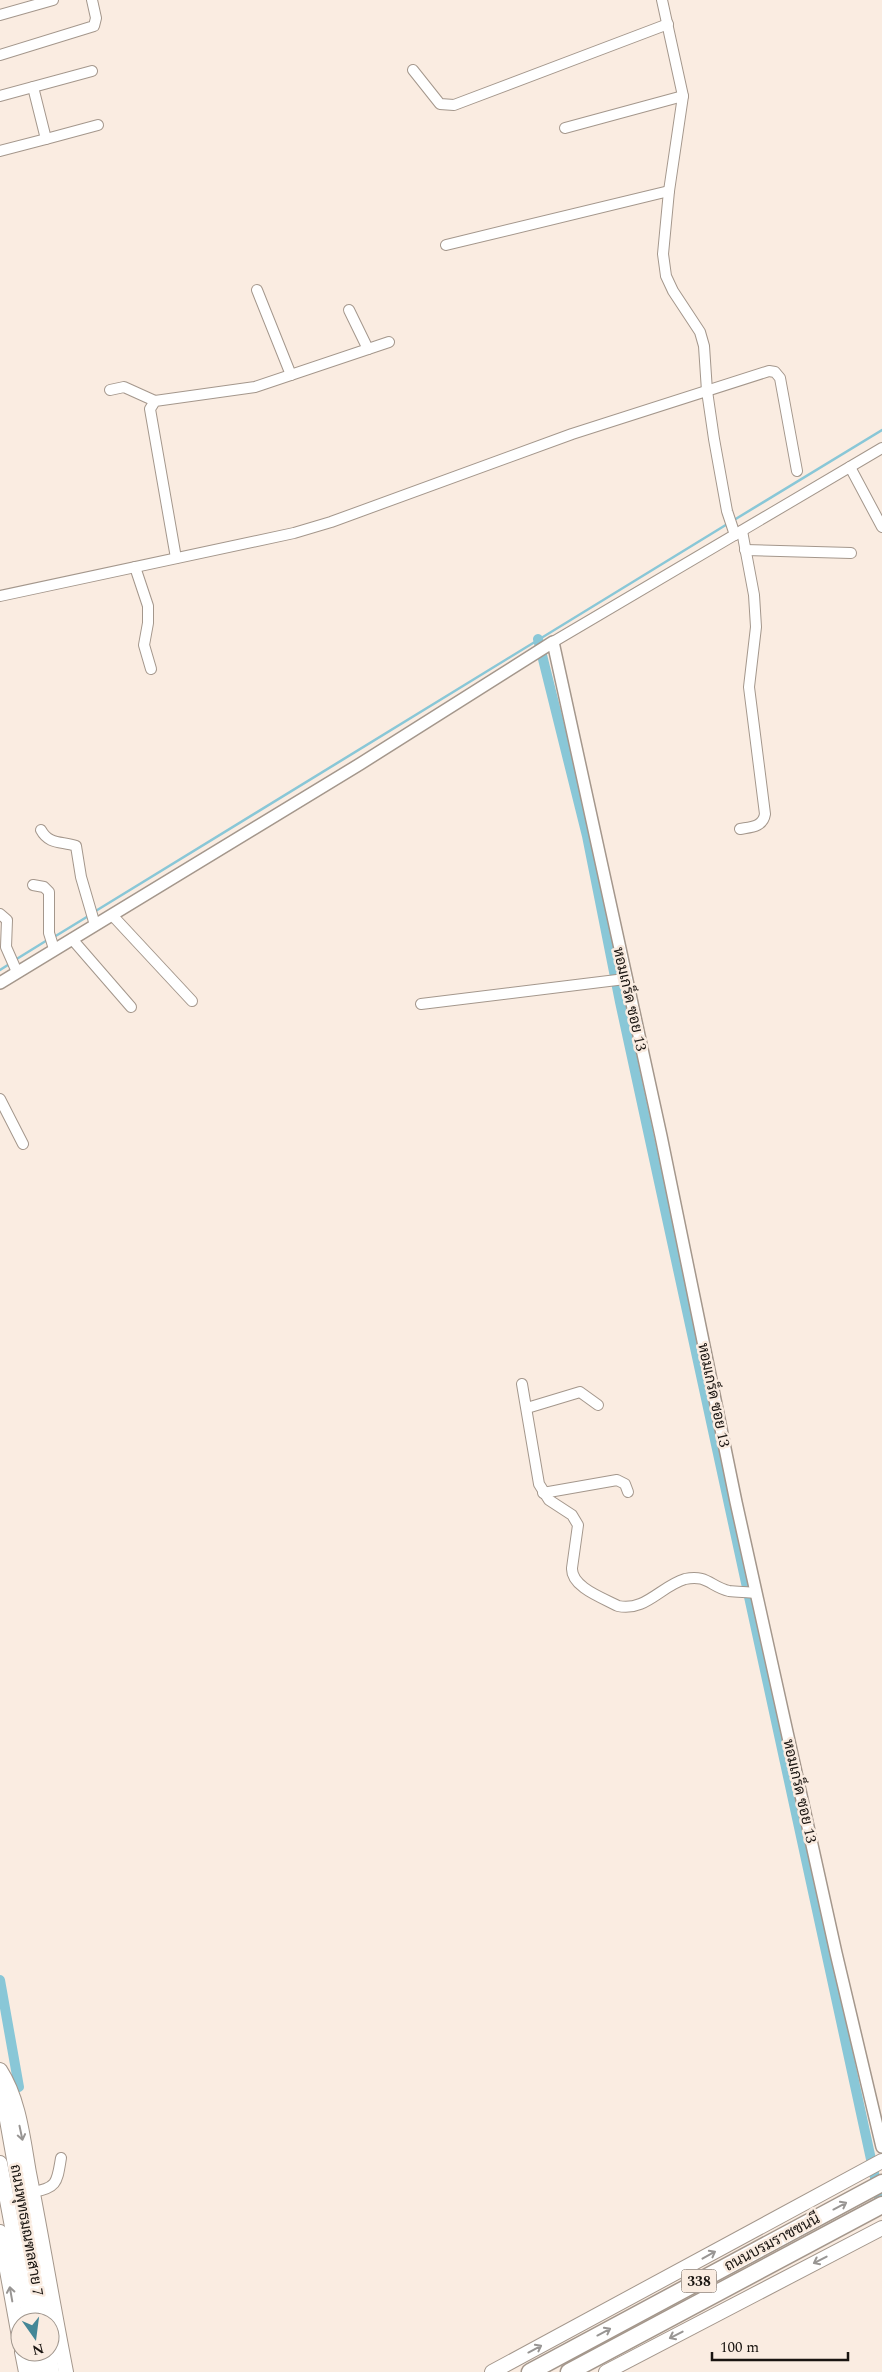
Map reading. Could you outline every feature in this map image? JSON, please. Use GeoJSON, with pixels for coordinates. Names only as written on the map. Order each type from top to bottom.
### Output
{"type":"FeatureCollection","features":[{"type":"Feature","properties":{"kind":"highway","name":"ถนนบรมราชชนนี"},"geometry":{"type":"LineString","coordinates":[[530,2372],[875,2186]]}},
{"type":"Feature","properties":{"kind":"highway","name":"ถนนบรมราชชนนี"},"geometry":{"type":"LineString","coordinates":[[570,2372],[878,2207]]}},
{"type":"Feature","properties":{"kind":"main road"},"geometry":{"type":"LineString","coordinates":[[0,2070],[8,2082],[13,2097],[33,2192],[66,2372]]}},
{"type":"Feature","properties":{"kind":"main road","name":"ถนนพุทธมณฑลสาย 7"},"geometry":{"type":"LineString","coordinates":[[0,2080],[41,2312]]}},
{"type":"Feature","properties":{"kind":"main road"},"geometry":{"type":"LineString","coordinates":[[492,2372],[881,2161]]}},
{"type":"Feature","properties":{"kind":"main road"},"geometry":{"type":"LineString","coordinates":[[0,2162],[28,2312]]}},
{"type":"Feature","properties":{"kind":"main road"},"geometry":{"type":"LineString","coordinates":[[606,2372],[881,2229]]}},
{"type":"Feature","properties":{"kind":"main road"},"geometry":{"type":"LineString","coordinates":[[0,2232],[15,2312]]}},
{"type":"Feature","properties":{"kind":"street"},"geometry":{"type":"LineString","coordinates":[[0,15],[53,0]]}},
{"type":"Feature","properties":{"kind":"street"},"geometry":{"type":"LineString","coordinates":[[0,55],[94,26],[96,18],[92,0]]}},
{"type":"Feature","properties":{"kind":"street"},"geometry":{"type":"LineString","coordinates":[[662,0],[683,96],[669,191],[663,254],[666,276],[673,291],[700,332],[704,346],[707,391],[727,511],[745,550],[754,595],[756,627],[749,686],[765,814],[764,820],[760,825],[740,829]]}},
{"type":"Feature","properties":{"kind":"street"},"geometry":{"type":"LineString","coordinates":[[413,70],[440,104],[454,105],[668,24]]}},
{"type":"Feature","properties":{"kind":"street"},"geometry":{"type":"LineString","coordinates":[[0,96],[92,71]]}},
{"type":"Feature","properties":{"kind":"street"},"geometry":{"type":"LineString","coordinates":[[33,87],[46,139]]}},
{"type":"Feature","properties":{"kind":"street"},"geometry":{"type":"LineString","coordinates":[[565,128],[683,96]]}},
{"type":"Feature","properties":{"kind":"street"},"geometry":{"type":"LineString","coordinates":[[0,151],[98,125]]}},
{"type":"Feature","properties":{"kind":"street"},"geometry":{"type":"LineString","coordinates":[[446,245],[669,191]]}},
{"type":"Feature","properties":{"kind":"street"},"geometry":{"type":"LineString","coordinates":[[257,290],[290,375]]}},
{"type":"Feature","properties":{"kind":"street"},"geometry":{"type":"LineString","coordinates":[[349,310],[368,349]]}},
{"type":"Feature","properties":{"kind":"street"},"geometry":{"type":"LineString","coordinates":[[110,390],[124,387],[155,401],[254,387],[389,342]]}},
{"type":"Feature","properties":{"kind":"street"},"geometry":{"type":"LineString","coordinates":[[0,596],[294,532],[331,522],[572,434],[769,371],[775,372],[780,378],[797,470]]}},
{"type":"Feature","properties":{"kind":"street"},"geometry":{"type":"LineString","coordinates":[[155,401],[150,409],[176,558]]}},
{"type":"Feature","properties":{"kind":"street"},"geometry":{"type":"LineString","coordinates":[[0,983],[51,941],[72,939],[94,922],[112,915],[360,764],[501,677],[544,648],[736,531],[882,448]]}},
{"type":"Feature","properties":{"kind":"street"},"geometry":{"type":"LineString","coordinates":[[850,467],[882,527]]}},
{"type":"Feature","properties":{"kind":"street"},"geometry":{"type":"LineString","coordinates":[[745,550],[852,553]]}},
{"type":"Feature","properties":{"kind":"street"},"geometry":{"type":"LineString","coordinates":[[135,567],[148,606],[144,645],[151,669]]}},
{"type":"Feature","properties":{"kind":"street","name":"หอมเกร็ด ซอย 13"},"geometry":{"type":"LineString","coordinates":[[544,648],[598,843],[618,980],[661,1136],[750,1592],[882,2147]]}},
{"type":"Feature","properties":{"kind":"street"},"geometry":{"type":"LineString","coordinates":[[41,830],[49,841],[76,846],[89,909],[94,922]]}},
{"type":"Feature","properties":{"kind":"street"},"geometry":{"type":"LineString","coordinates":[[33,885],[44,887],[49,892],[51,941]]}},
{"type":"Feature","properties":{"kind":"street"},"geometry":{"type":"LineString","coordinates":[[0,914],[7,920],[6,947],[15,970]]}},
{"type":"Feature","properties":{"kind":"street"},"geometry":{"type":"LineString","coordinates":[[112,915],[192,1000]]}},
{"type":"Feature","properties":{"kind":"street"},"geometry":{"type":"LineString","coordinates":[[72,939],[131,1007]]}},
{"type":"Feature","properties":{"kind":"street"},"geometry":{"type":"LineString","coordinates":[[421,1004],[618,980]]}},
{"type":"Feature","properties":{"kind":"street"},"geometry":{"type":"LineString","coordinates":[[0,1099],[24,1144]]}},
{"type":"Feature","properties":{"kind":"street"},"geometry":{"type":"LineString","coordinates":[[522,1384],[535,1466],[543,1493],[554,1504],[576,1519],[578,1526],[572,1568],[573,1578],[618,1606],[631,1608],[685,1580],[704,1578],[727,1590],[750,1592]]}},
{"type":"Feature","properties":{"kind":"street"},"geometry":{"type":"LineString","coordinates":[[527,1408],[580,1392],[598,1405]]}},
{"type":"Feature","properties":{"kind":"street"},"geometry":{"type":"LineString","coordinates":[[543,1493],[617,1480],[625,1484],[628,1492]]}},
{"type":"Feature","properties":{"kind":"street"},"geometry":{"type":"LineString","coordinates":[[33,2192],[48,2190],[56,2183],[62,2158]]}},
{"type":"Feature","properties":{"kind":"waterway"},"geometry":{"type":"LineString","coordinates":[[734,520],[882,430]]}},
{"type":"Feature","properties":{"kind":"waterway"},"geometry":{"type":"LineString","coordinates":[[94,912],[729,523]]}},
{"type":"Feature","properties":{"kind":"waterway"},"geometry":{"type":"LineString","coordinates":[[538,639],[587,836],[620,1002],[882,2210]]}},
{"type":"Feature","properties":{"kind":"waterway"},"geometry":{"type":"LineString","coordinates":[[54,937],[90,915]]}},
{"type":"Feature","properties":{"kind":"waterway"},"geometry":{"type":"LineString","coordinates":[[15,960],[49,939]]}},
{"type":"Feature","properties":{"kind":"waterway"},"geometry":{"type":"LineString","coordinates":[[0,970],[11,963]]}},
{"type":"Feature","properties":{"kind":"waterway"},"geometry":{"type":"LineString","coordinates":[[0,1980],[19,2087]]}}]}
